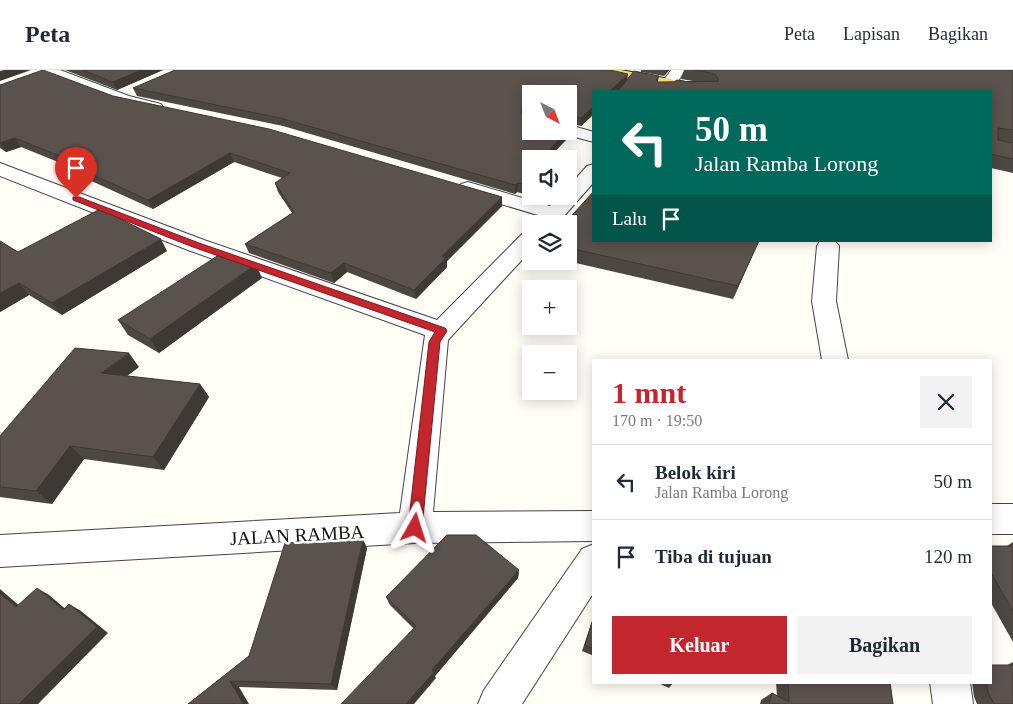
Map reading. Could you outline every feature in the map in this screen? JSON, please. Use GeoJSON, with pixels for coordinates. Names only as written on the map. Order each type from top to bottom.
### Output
{"type":"FeatureCollection","features":[{"type":"Feature","properties":{"kind":"main road"},"geometry":{"type":"LineString","coordinates":[[598,70],[667,88],[694,90]]}},
{"type":"Feature","properties":{"kind":"street"},"geometry":{"type":"LineString","coordinates":[[667,88],[678,70]]}},
{"type":"Feature","properties":{"kind":"street"},"geometry":{"type":"LineString","coordinates":[[44,72],[118,97],[175,112]]}},
{"type":"Feature","properties":{"kind":"street"},"geometry":{"type":"LineString","coordinates":[[118,97],[142,87]]}},
{"type":"Feature","properties":{"kind":"street"},"geometry":{"type":"LineString","coordinates":[[578,133],[592,136]]}},
{"type":"Feature","properties":{"kind":"street"},"geometry":{"type":"LineString","coordinates":[[2,172],[196,245],[441,331]]}},
{"type":"Feature","properties":{"kind":"street"},"geometry":{"type":"LineString","coordinates":[[554,215],[592,172]]}},
{"type":"Feature","properties":{"kind":"street"},"geometry":{"type":"LineString","coordinates":[[452,184],[539,215]]}},
{"type":"Feature","properties":{"kind":"street"},"geometry":{"type":"LineString","coordinates":[[824,243],[824,301],[835,359]]}},
{"type":"Feature","properties":{"kind":"street"},"geometry":{"type":"LineString","coordinates":[[415,528],[435,342],[441,331],[522,247]]}},
{"type":"Feature","properties":{"kind":"street"},"geometry":{"type":"LineString","coordinates":[[992,519],[1013,518]]}},
{"type":"Feature","properties":{"kind":"street","name":"JALAN RAMBA"},"geometry":{"type":"LineString","coordinates":[[0,551],[415,528],[592,526]]}},
{"type":"Feature","properties":{"kind":"street"},"geometry":{"type":"LineString","coordinates":[[498,704],[592,564]]}},
{"type":"Feature","properties":{"kind":"street"},"geometry":{"type":"LineString","coordinates":[[950,684],[953,704]]}},
{"type":"Feature","properties":{"kind":"building"},"geometry":{"type":"Polygon","coordinates":[[[43,70],[113,96],[269,129],[502,197],[442,256],[446,258],[414,290],[344,263],[331,273],[245,244],[294,212],[275,183],[290,173],[230,153],[148,200],[82,170],[87,167],[15,138],[0,143],[0,85],[43,70]]]}},
{"type":"Feature","properties":{"kind":"building"},"geometry":{"type":"Polygon","coordinates":[[[82,70],[141,70],[113,82],[82,70]]]}},
{"type":"Feature","properties":{"kind":"building"},"geometry":{"type":"Polygon","coordinates":[[[175,70],[610,70],[628,74],[611,90],[592,90],[592,108],[581,118],[578,117],[578,85],[522,85],[522,140],[558,140],[549,150],[522,150],[522,184],[518,183],[515,185],[280,118],[133,88],[175,70]]]}},
{"type":"Feature","properties":{"kind":"building"},"geometry":{"type":"Polygon","coordinates":[[[694,70],[1013,70],[1013,130],[998,128],[998,140],[1013,143],[1013,159],[992,154],[992,90],[619,90],[634,71],[659,76],[656,80],[658,82],[674,82],[677,80],[688,82],[719,81],[716,75],[694,70]]]}},
{"type":"Feature","properties":{"kind":"building"},"geometry":{"type":"Polygon","coordinates":[[[592,193],[592,242],[759,242],[738,286],[577,250],[577,215],[572,215],[592,193]]]}},
{"type":"Feature","properties":{"kind":"building"},"geometry":{"type":"Polygon","coordinates":[[[100,209],[161,239],[52,303],[19,283],[0,293],[0,241],[18,252],[100,209]]]}},
{"type":"Feature","properties":{"kind":"building"},"geometry":{"type":"Polygon","coordinates":[[[222,253],[256,264],[150,339],[118,320],[222,253]]]}},
{"type":"Feature","properties":{"kind":"building"},"geometry":{"type":"Polygon","coordinates":[[[75,348],[129,353],[101,373],[200,384],[153,457],[70,446],[36,491],[0,487],[0,436],[75,348]]]}},
{"type":"Feature","properties":{"kind":"building"},"geometry":{"type":"Polygon","coordinates":[[[447,535],[476,535],[519,570],[432,670],[434,672],[406,704],[341,704],[416,626],[386,597],[447,535]]]}},
{"type":"Feature","properties":{"kind":"building"},"geometry":{"type":"Polygon","coordinates":[[[363,539],[331,684],[230,681],[243,704],[188,704],[249,656],[285,543],[363,539]]]}},
{"type":"Feature","properties":{"kind":"building"},"geometry":{"type":"Polygon","coordinates":[[[992,546],[1013,546],[1013,611],[992,575],[992,546]]]}},
{"type":"Feature","properties":{"kind":"building"},"geometry":{"type":"Polygon","coordinates":[[[37,588],[63,610],[69,604],[97,627],[19,704],[0,704],[0,594],[16,607],[37,588]]]}},
{"type":"Feature","properties":{"kind":"building"},"geometry":{"type":"Polygon","coordinates":[[[592,622],[592,648],[585,645],[592,622]]]}},
{"type":"Feature","properties":{"kind":"building"},"geometry":{"type":"Polygon","coordinates":[[[992,665],[1013,665],[1013,704],[994,704],[986,684],[992,684],[992,665]]]}},
{"type":"Feature","properties":{"kind":"building"},"geometry":{"type":"Polygon","coordinates":[[[788,684],[890,684],[893,704],[769,704],[772,693],[789,702],[788,684]]]}},
{"type":"Feature","properties":{"kind":"route"},"geometry":{"type":"LineString","coordinates":[[76,198],[196,245],[441,331],[435,342],[415,528]]}}]}
